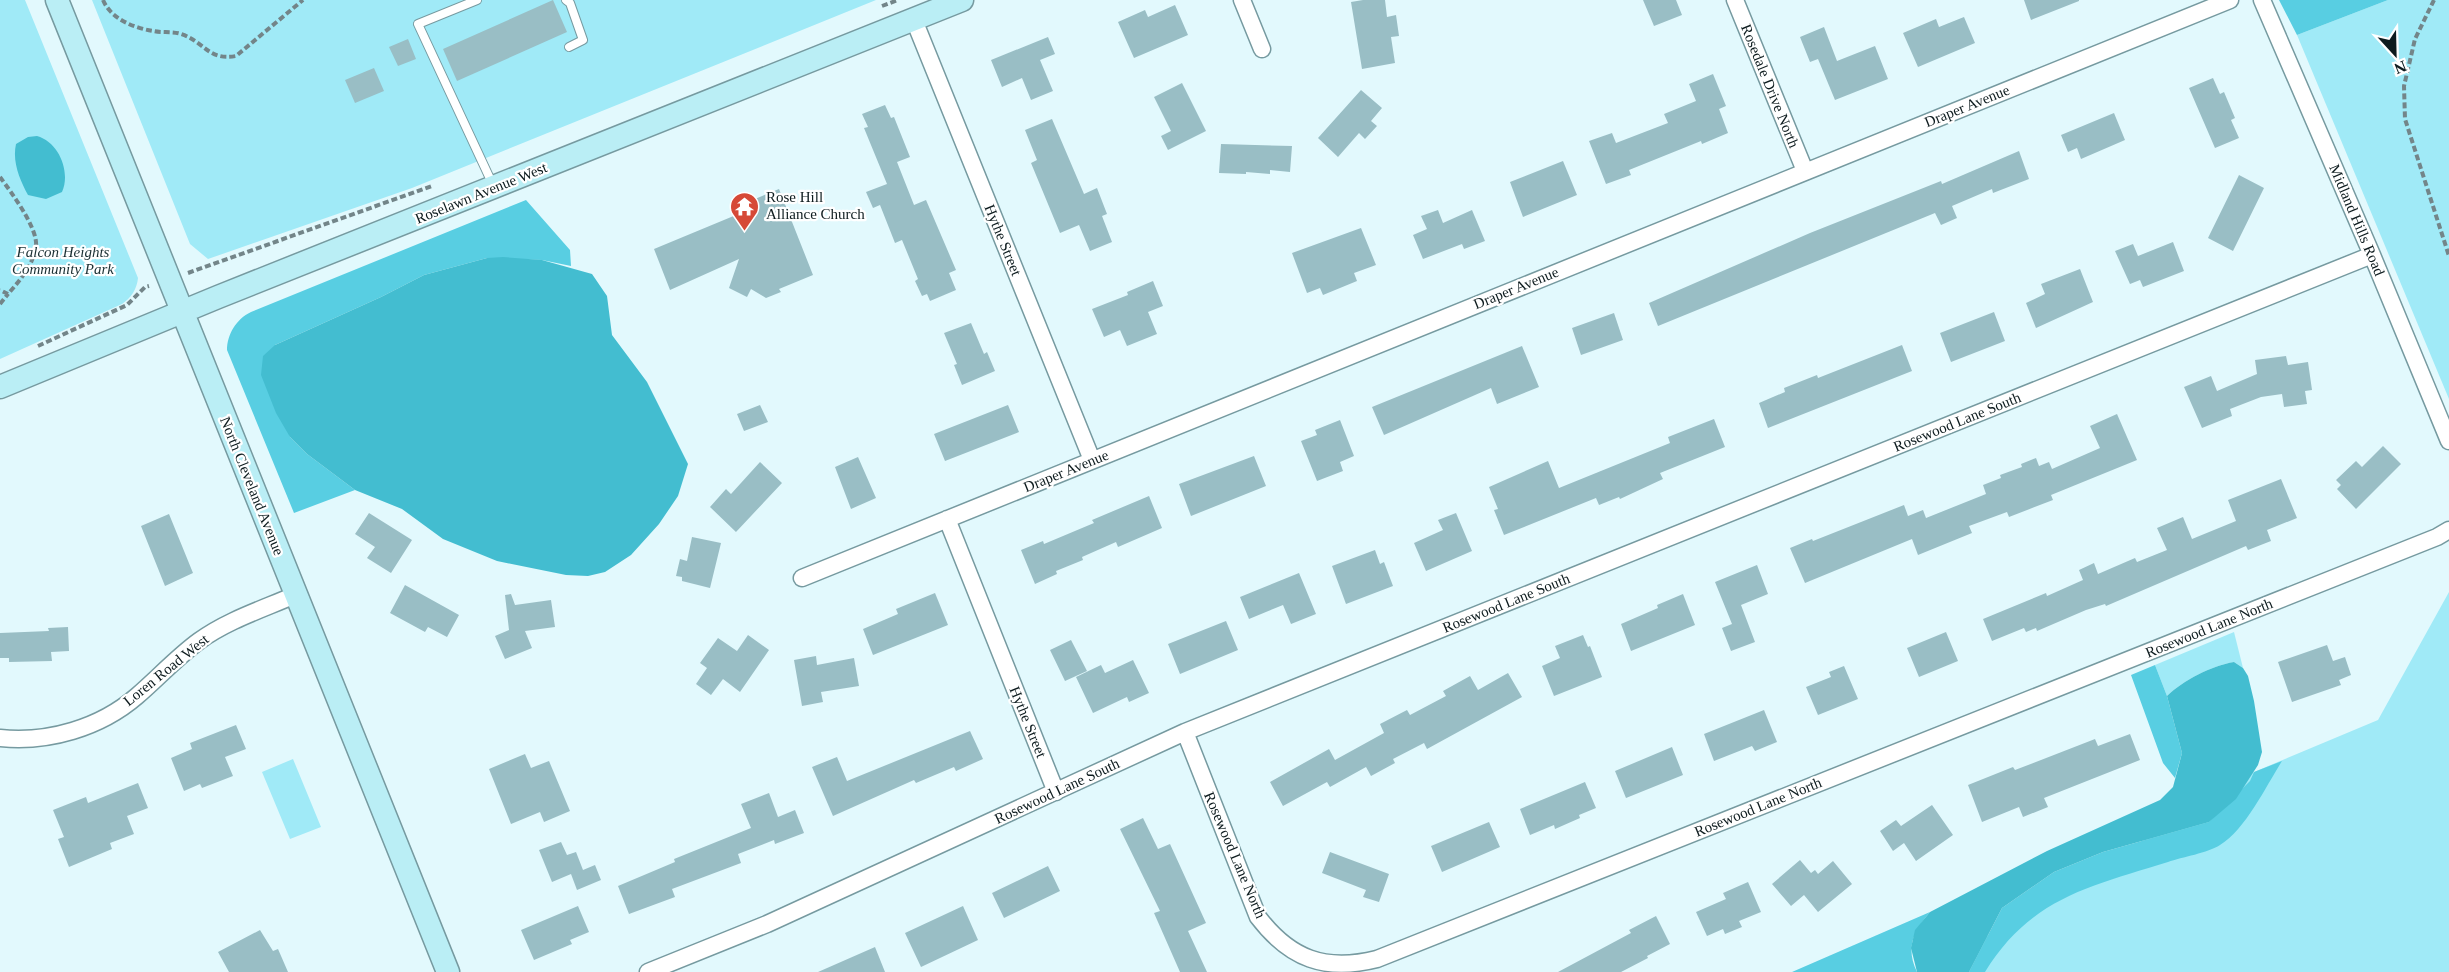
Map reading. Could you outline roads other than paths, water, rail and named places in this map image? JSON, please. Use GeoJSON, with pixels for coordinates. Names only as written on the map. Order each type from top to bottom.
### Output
{"type":"FeatureCollection","features":[{"type":"Feature","properties":{"kind":"main road","name":"North Cleveland Avenue"},"geometry":{"type":"LineString","coordinates":[[57,0],[448,972]]}},
{"type":"Feature","properties":{"kind":"main road","name":"Roselawn Avenue West"},"geometry":{"type":"LineString","coordinates":[[0,387],[962,0]]}},
{"type":"Feature","properties":{"kind":"street"},"geometry":{"type":"LineString","coordinates":[[1242,0],[1262,49]]}},
{"type":"Feature","properties":{"kind":"street","name":"Rosedale Drive North"},"geometry":{"type":"LineString","coordinates":[[1735,0],[1805,171]]}},
{"type":"Feature","properties":{"kind":"street","name":"Draper Avenue"},"geometry":{"type":"LineString","coordinates":[[802,578],[2230,0]]}},
{"type":"Feature","properties":{"kind":"street","name":"Midland Hills Road"},"geometry":{"type":"LineString","coordinates":[[2262,0],[2449,441]]}},
{"type":"Feature","properties":{"kind":"street","name":"Hythe Street"},"geometry":{"type":"LineString","coordinates":[[914,20],[1092,460]]}},
{"type":"Feature","properties":{"kind":"street","name":"Rosewood Lane South"},"geometry":{"type":"LineString","coordinates":[[648,972],[768,924],[1185,732],[2372,255]]}},
{"type":"Feature","properties":{"kind":"street","name":"Hythe Street"},"geometry":{"type":"LineString","coordinates":[[947,519],[1056,792]]}},
{"type":"Feature","properties":{"kind":"street","name":"Rosewood Lane North"},"geometry":{"type":"LineString","coordinates":[[1185,732],[1258,917],[1272,935],[1300,954],[1332,964],[1355,965],[1399,950],[2437,537],[2449,530]]}},
{"type":"Feature","properties":{"kind":"street","name":"Loren Road West"},"geometry":{"type":"LineString","coordinates":[[0,738],[39,739],[62,735],[103,718],[135,698],[199,641],[224,625],[295,595]]}},
{"type":"Feature","properties":{"kind":"lane"},"geometry":{"type":"LineString","coordinates":[[477,0],[418,24],[494,188]]}},
{"type":"Feature","properties":{"kind":"lane"},"geometry":{"type":"LineString","coordinates":[[566,0],[570,3],[583,40],[569,46]]}},
{"type":"Feature","properties":{"kind":"place","name":"Rose Hill Alliance Church"},"geometry":{"type":"Point","coordinates":[745,232]}},
{"type":"Feature","properties":{"kind":"park label","name":"Falcon Heights Community Park"},"geometry":{"type":"Point","coordinates":[63,260]}}]}
